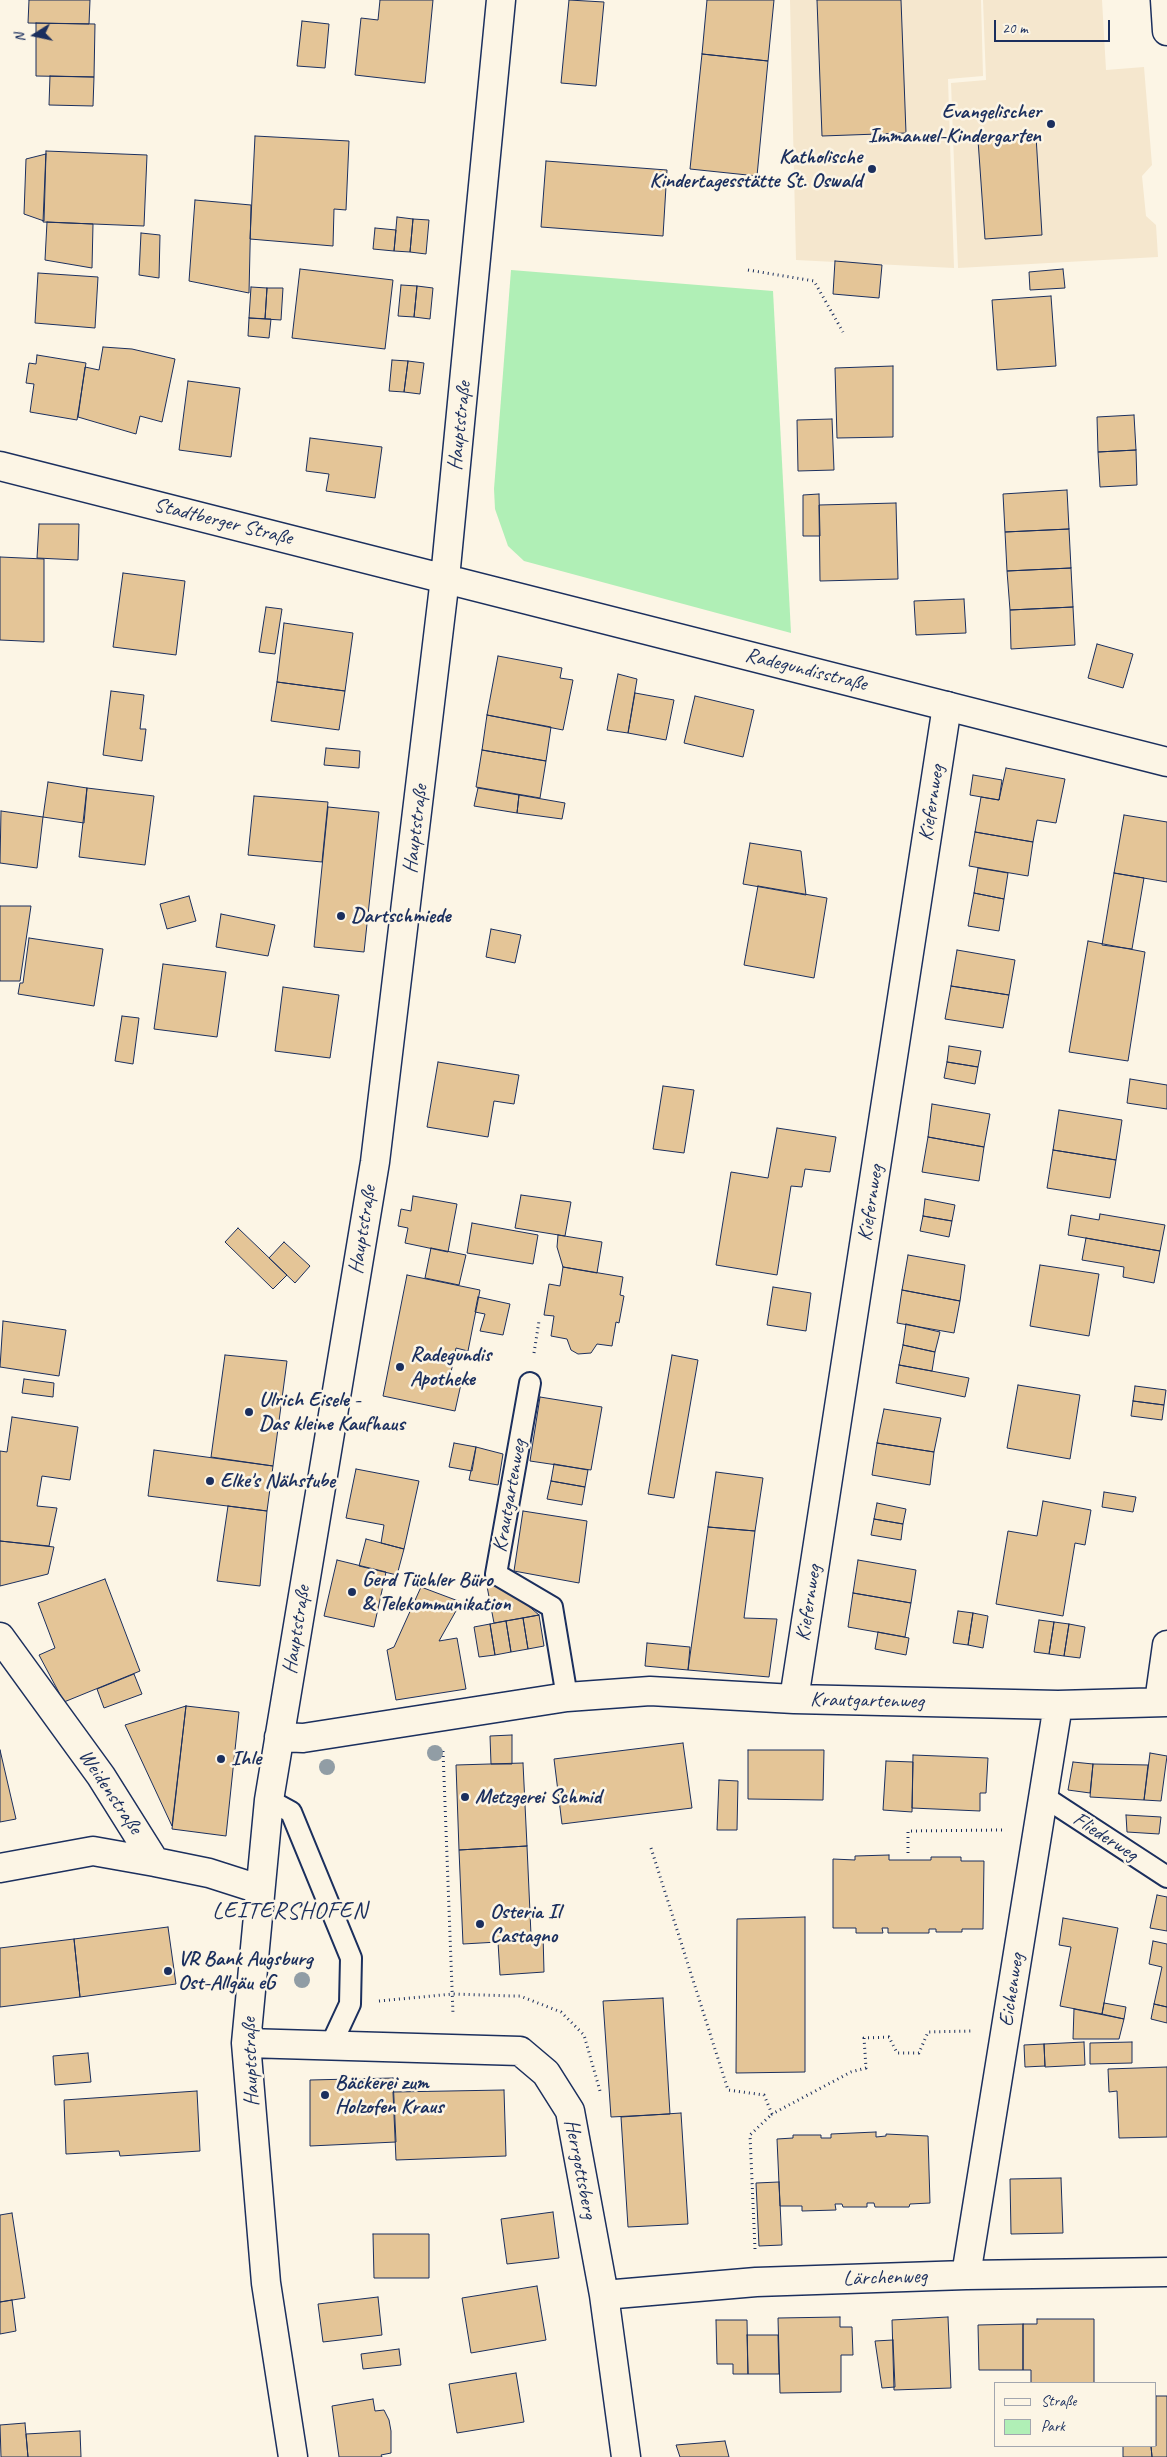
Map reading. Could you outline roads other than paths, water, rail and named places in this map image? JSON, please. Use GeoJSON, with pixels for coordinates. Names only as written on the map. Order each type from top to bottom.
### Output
{"type":"FeatureCollection","features":[{"type":"Feature","properties":{"kind":"street","name":"Hauptstraße"},"geometry":{"type":"LineString","coordinates":[[293,2457],[266,2283],[246,2043],[259,1889],[269,1800],[279,1737],[375,1162],[445,578],[501,0]]}},
{"type":"Feature","properties":{"kind":"street"},"geometry":{"type":"LineString","coordinates":[[1165,0],[1167,31]]}},
{"type":"Feature","properties":{"kind":"street","name":"Stadtberger Straße"},"geometry":{"type":"LineString","coordinates":[[0,466],[445,578]]}},
{"type":"Feature","properties":{"kind":"street","name":"Radegundisstraße"},"geometry":{"type":"LineString","coordinates":[[445,578],[1167,762]]}},
{"type":"Feature","properties":{"kind":"street","name":"Kiefernweg"},"geometry":{"type":"LineString","coordinates":[[794,1699],[947,706]]}},
{"type":"Feature","properties":{"kind":"street","name":"Weidenstraße"},"geometry":{"type":"LineString","coordinates":[[0,1637],[101,1776],[156,1862]]}},
{"type":"Feature","properties":{"kind":"street"},"geometry":{"type":"LineString","coordinates":[[1163,1702],[1167,1645]]}},
{"type":"Feature","properties":{"kind":"street","name":"Krautgartenweg"},"geometry":{"type":"LineString","coordinates":[[279,1737],[303,1738],[567,1697],[650,1691],[794,1699],[1058,1705],[1163,1702]]}},
{"type":"Feature","properties":{"kind":"street","name":"Eichenweg"},"geometry":{"type":"LineString","coordinates":[[966,2275],[1036,1830],[1058,1705]]}},
{"type":"Feature","properties":{"kind":"street"},"geometry":{"type":"LineString","coordinates":[[0,1868],[94,1852],[209,1873],[259,1889]]}},
{"type":"Feature","properties":{"kind":"street","name":"Herrgottsberg"},"geometry":{"type":"LineString","coordinates":[[246,2043],[330,2047],[520,2051],[546,2073],[570,2111],[604,2294],[626,2457]]}},
{"type":"Feature","properties":{"kind":"street","name":"Lärchenweg"},"geometry":{"type":"LineString","coordinates":[[604,2294],[756,2282],[966,2275],[1167,2272]]}},
{"type":"Feature","properties":{"kind":"lane","name":"Krautgartenweg"},"geometry":{"type":"LineString","coordinates":[[530,1384],[496,1574],[552,1607],[567,1697]]}},
{"type":"Feature","properties":{"kind":"lane","name":"Fliederweg"},"geometry":{"type":"LineString","coordinates":[[1042,1796],[1167,1877]]}},
{"type":"Feature","properties":{"kind":"lane"},"geometry":{"type":"LineString","coordinates":[[269,1800],[291,1812],[351,1958],[350,2004],[330,2047]]}},
{"type":"Feature","properties":{"kind":"place","name":"Evangelischer Immanuel-Kindergarten"},"geometry":{"type":"Point","coordinates":[1051,124]}},
{"type":"Feature","properties":{"kind":"place","name":"Katholische Kindertagesstätte St. Oswald"},"geometry":{"type":"Point","coordinates":[872,169]}},
{"type":"Feature","properties":{"kind":"place","name":"Dartschmiede"},"geometry":{"type":"Point","coordinates":[341,916]}},
{"type":"Feature","properties":{"kind":"place","name":"Radegundis Apotheke"},"geometry":{"type":"Point","coordinates":[400,1367]}},
{"type":"Feature","properties":{"kind":"place","name":"Ulrich Eisele - Das kleine Kaufhaus"},"geometry":{"type":"Point","coordinates":[249,1412]}},
{"type":"Feature","properties":{"kind":"place","name":"Elke's Nähstube"},"geometry":{"type":"Point","coordinates":[210,1481]}},
{"type":"Feature","properties":{"kind":"place","name":"Gerd Tüchler Büro & Telekommunikation"},"geometry":{"type":"Point","coordinates":[352,1592]}},
{"type":"Feature","properties":{"kind":"place","name":"Ihle"},"geometry":{"type":"Point","coordinates":[221,1759]}},
{"type":"Feature","properties":{"kind":"place","name":"Metzgerei Schmid"},"geometry":{"type":"Point","coordinates":[465,1797]}},
{"type":"Feature","properties":{"kind":"place","name":"Osteria Il Castagno"},"geometry":{"type":"Point","coordinates":[480,1924]}},
{"type":"Feature","properties":{"kind":"place","name":"VR Bank Augsburg Ost-Allgäu eG"},"geometry":{"type":"Point","coordinates":[168,1971]}},
{"type":"Feature","properties":{"kind":"place","name":"Bäckerei zum Holzofen Kraus"},"geometry":{"type":"Point","coordinates":[325,2095]}},
{"type":"Feature","properties":{"kind":"district","name":"LEITERSHOFEN"},"geometry":{"type":"Point","coordinates":[290,1912]}}]}
